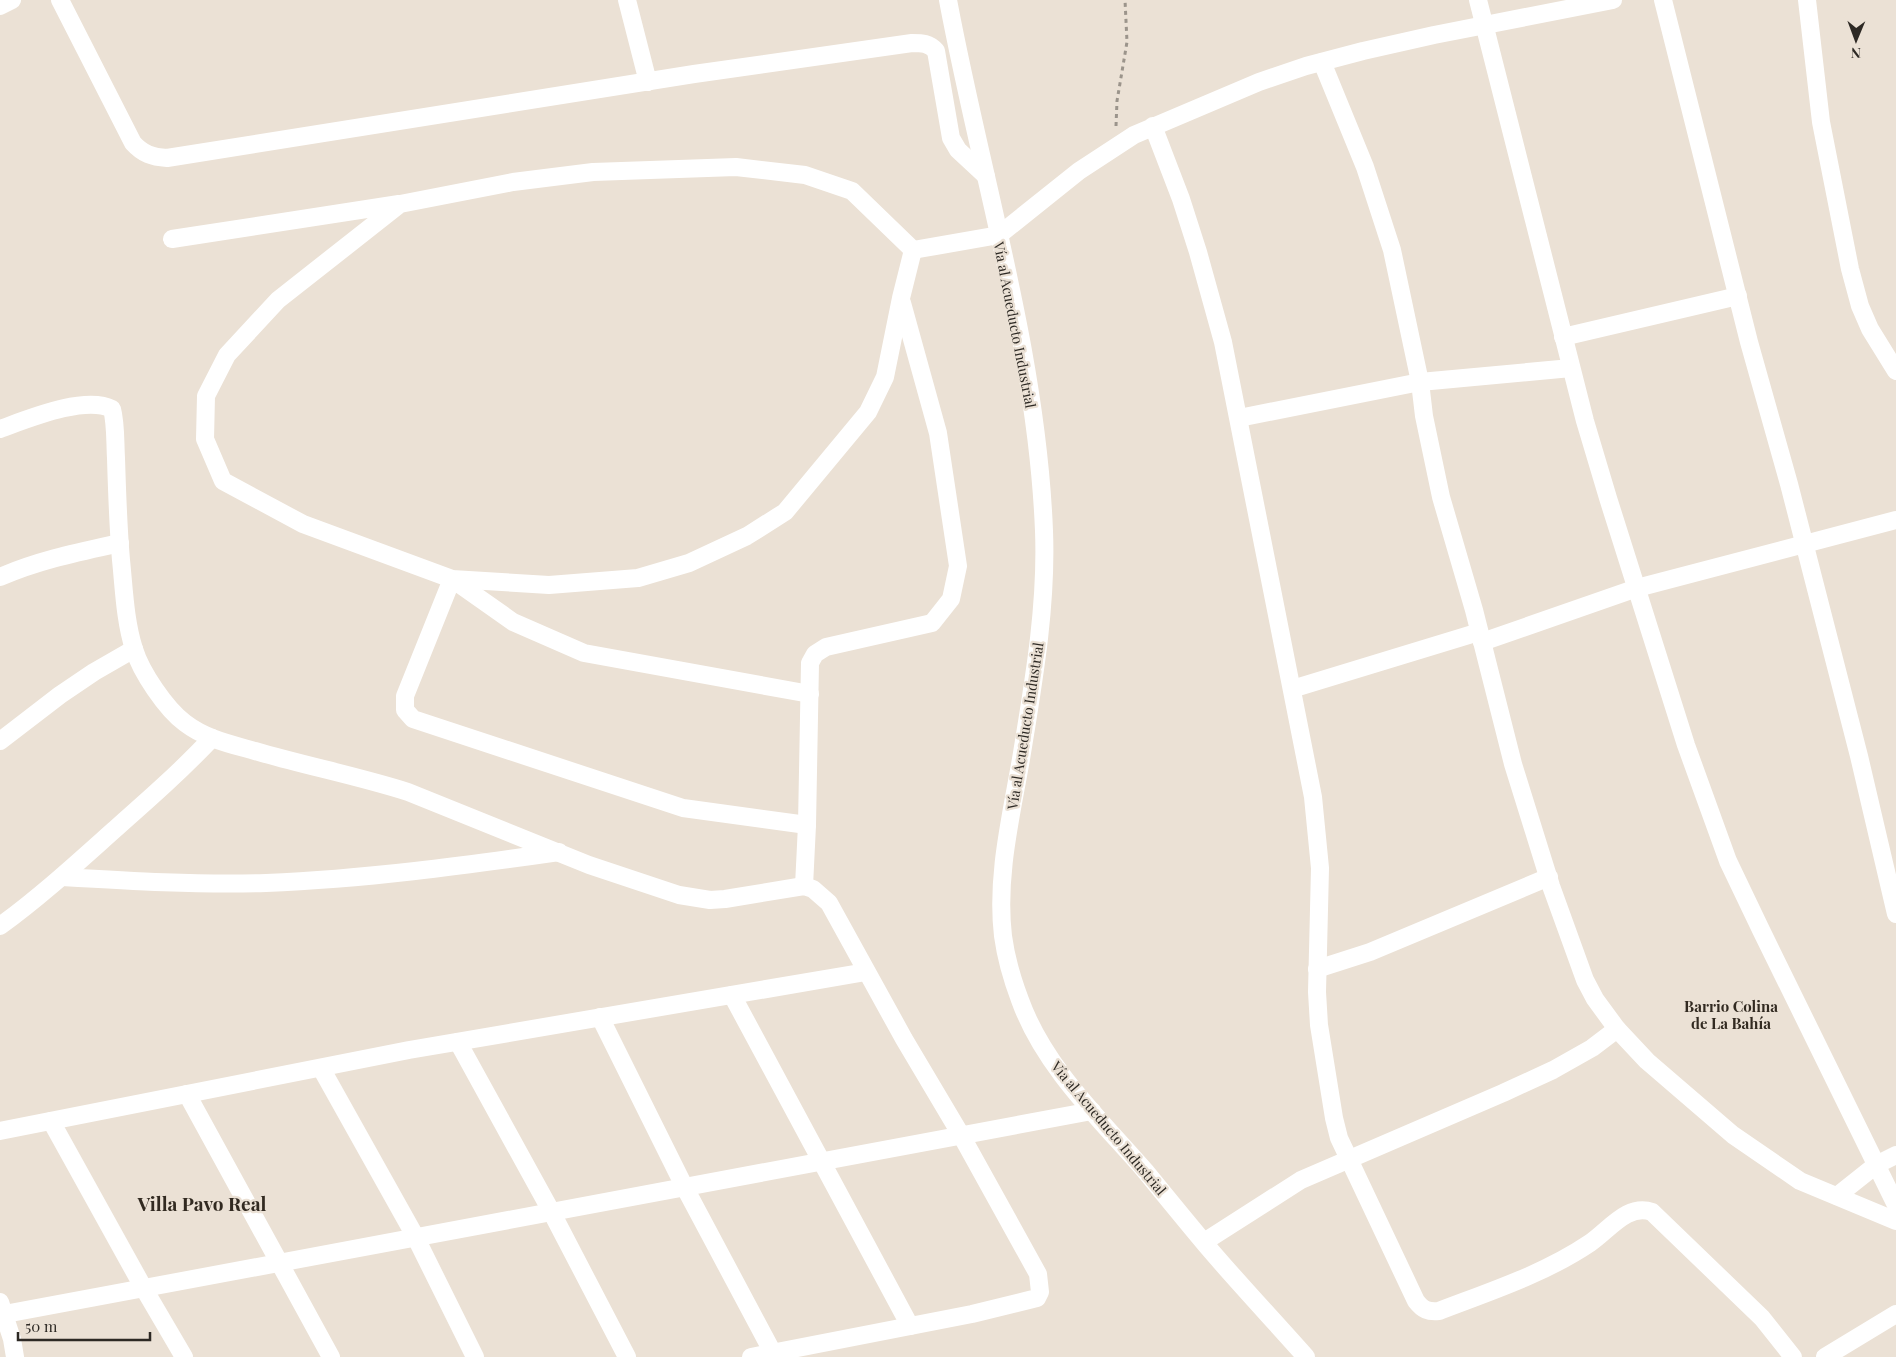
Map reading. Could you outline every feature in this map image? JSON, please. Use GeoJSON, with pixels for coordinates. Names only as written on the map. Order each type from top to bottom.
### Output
{"type":"FeatureCollection","features":[{"type":"Feature","properties":{"kind":"street"},"geometry":{"type":"LineString","coordinates":[[0,6],[12,0]]}},
{"type":"Feature","properties":{"kind":"street"},"geometry":{"type":"LineString","coordinates":[[60,0],[133,143],[140,151],[156,157],[167,158],[648,82],[912,43],[930,45],[936,51],[940,65],[951,138],[958,150],[986,176]]}},
{"type":"Feature","properties":{"kind":"street"},"geometry":{"type":"LineString","coordinates":[[627,0],[648,82]]}},
{"type":"Feature","properties":{"kind":"street","name":"Vía al Acueducto Industrial"},"geometry":{"type":"LineString","coordinates":[[948,0],[1023,350],[1043,496],[1045,560],[1040,622],[1025,735],[1005,858],[1002,910],[1003,933],[1012,979],[1028,1022],[1052,1062],[1204,1242],[1306,1357]]}},
{"type":"Feature","properties":{"kind":"street"},"geometry":{"type":"LineString","coordinates":[[1478,0],[1486,25],[1571,368],[1608,498],[1686,745],[1728,861],[1896,1205]]}},
{"type":"Feature","properties":{"kind":"street"},"geometry":{"type":"LineString","coordinates":[[913,250],[998,235],[1047,195],[1120,144],[1153,126],[1259,82],[1322,62],[1434,35],[1613,0]]}},
{"type":"Feature","properties":{"kind":"street"},"geometry":{"type":"LineString","coordinates":[[1663,0],[1749,342],[1860,756],[1889,852],[1896,914]]}},
{"type":"Feature","properties":{"kind":"street"},"geometry":{"type":"LineString","coordinates":[[1807,0],[1821,122],[1850,269],[1860,306],[1870,329],[1896,371]]}},
{"type":"Feature","properties":{"kind":"street"},"geometry":{"type":"LineString","coordinates":[[1322,62],[1365,167],[1389,241],[1420,382],[1433,463],[1481,637],[1513,764],[1549,877],[1585,980],[1595,999],[1617,1029],[1647,1061],[1733,1135],[1800,1180],[1896,1221]]}},
{"type":"Feature","properties":{"kind":"street"},"geometry":{"type":"LineString","coordinates":[[1153,126],[1198,252],[1223,342],[1313,797],[1320,868],[1317,969],[1319,1025],[1339,1138],[1416,1301],[1422,1308],[1430,1312],[1439,1312],[1538,1272],[1568,1257],[1592,1242],[1627,1214],[1635,1210],[1644,1209],[1652,1212],[1762,1318],[1793,1357]]}},
{"type":"Feature","properties":{"kind":"street"},"geometry":{"type":"LineString","coordinates":[[172,239],[400,204],[513,182],[593,172],[736,167],[804,175],[852,191],[913,250]]}},
{"type":"Feature","properties":{"kind":"street"},"geometry":{"type":"LineString","coordinates":[[400,204],[278,300],[227,355],[206,396],[205,439],[223,481],[303,524],[452,579],[513,622],[584,653],[810,694]]}},
{"type":"Feature","properties":{"kind":"street"},"geometry":{"type":"LineString","coordinates":[[452,579],[549,585],[638,578],[689,563],[748,536],[784,512],[868,412],[885,378],[913,250]]}},
{"type":"Feature","properties":{"kind":"street"},"geometry":{"type":"LineString","coordinates":[[1563,337],[1738,296]]}},
{"type":"Feature","properties":{"kind":"street"},"geometry":{"type":"LineString","coordinates":[[804,886],[810,663],[815,654],[826,647],[932,623],[950,599],[958,566],[938,433],[901,298]]}},
{"type":"Feature","properties":{"kind":"street"},"geometry":{"type":"LineString","coordinates":[[1239,418],[1420,382],[1571,368]]}},
{"type":"Feature","properties":{"kind":"street"},"geometry":{"type":"LineString","coordinates":[[0,429],[52,412],[76,407],[104,405],[112,409],[115,433],[120,543],[128,626],[134,649],[146,674],[174,712],[184,722],[212,738],[266,755],[380,783],[408,792],[590,865],[679,895],[698,899],[725,899],[804,886],[813,889],[829,903],[866,972],[961,1135],[1038,1274],[1040,1292],[1037,1298],[1029,1300],[910,1326],[751,1357]]}},
{"type":"Feature","properties":{"kind":"street"},"geometry":{"type":"LineString","coordinates":[[1292,689],[1481,637],[1636,588],[1896,520]]}},
{"type":"Feature","properties":{"kind":"street"},"geometry":{"type":"LineString","coordinates":[[0,577],[23,567],[53,558],[120,543]]}},
{"type":"Feature","properties":{"kind":"street"},"geometry":{"type":"LineString","coordinates":[[452,579],[405,696],[405,710],[413,719],[683,808],[807,826]]}},
{"type":"Feature","properties":{"kind":"street"},"geometry":{"type":"LineString","coordinates":[[0,741],[60,695],[94,672],[134,649]]}},
{"type":"Feature","properties":{"kind":"street"},"geometry":{"type":"LineString","coordinates":[[0,926],[32,903],[62,877],[186,766],[212,738]]}},
{"type":"Feature","properties":{"kind":"street"},"geometry":{"type":"LineString","coordinates":[[62,877],[168,883],[266,882],[367,876],[560,852]]}},
{"type":"Feature","properties":{"kind":"street"},"geometry":{"type":"LineString","coordinates":[[1317,969],[1370,952],[1549,877]]}},
{"type":"Feature","properties":{"kind":"street"},"geometry":{"type":"LineString","coordinates":[[0,1131],[458,1042],[866,972]]}},
{"type":"Feature","properties":{"kind":"street"},"geometry":{"type":"LineString","coordinates":[[732,995],[910,1326]]}},
{"type":"Feature","properties":{"kind":"street"},"geometry":{"type":"LineString","coordinates":[[600,1017],[684,1186],[773,1353]]}},
{"type":"Feature","properties":{"kind":"street"},"geometry":{"type":"LineString","coordinates":[[1204,1242],[1301,1180],[1553,1070],[1592,1048],[1617,1029]]}},
{"type":"Feature","properties":{"kind":"street"},"geometry":{"type":"LineString","coordinates":[[458,1042],[552,1211],[627,1357]]}},
{"type":"Feature","properties":{"kind":"street"},"geometry":{"type":"LineString","coordinates":[[321,1068],[415,1236],[475,1357]]}},
{"type":"Feature","properties":{"kind":"street"},"geometry":{"type":"LineString","coordinates":[[187,1094],[331,1357]]}},
{"type":"Feature","properties":{"kind":"street"},"geometry":{"type":"LineString","coordinates":[[15,1357],[2,1310],[280,1262],[1092,1111]]}},
{"type":"Feature","properties":{"kind":"street"},"geometry":{"type":"LineString","coordinates":[[51,1121],[184,1357]]}},
{"type":"Feature","properties":{"kind":"street"},"geometry":{"type":"LineString","coordinates":[[1837,1196],[1876,1165],[1896,1155]]}},
{"type":"Feature","properties":{"kind":"street"},"geometry":{"type":"LineString","coordinates":[[1825,1357],[1896,1314]]}},
{"type":"Feature","properties":{"kind":"path"},"geometry":{"type":"LineString","coordinates":[[1120,144],[1115,116],[1128,42],[1125,0]]}},
{"type":"Feature","properties":{"kind":"district","name":"Barrio Colina de La Bahía"},"geometry":{"type":"Point","coordinates":[1731,1014]}},
{"type":"Feature","properties":{"kind":"district","name":"Villa Pavo Real"},"geometry":{"type":"Point","coordinates":[202,1203]}}]}
